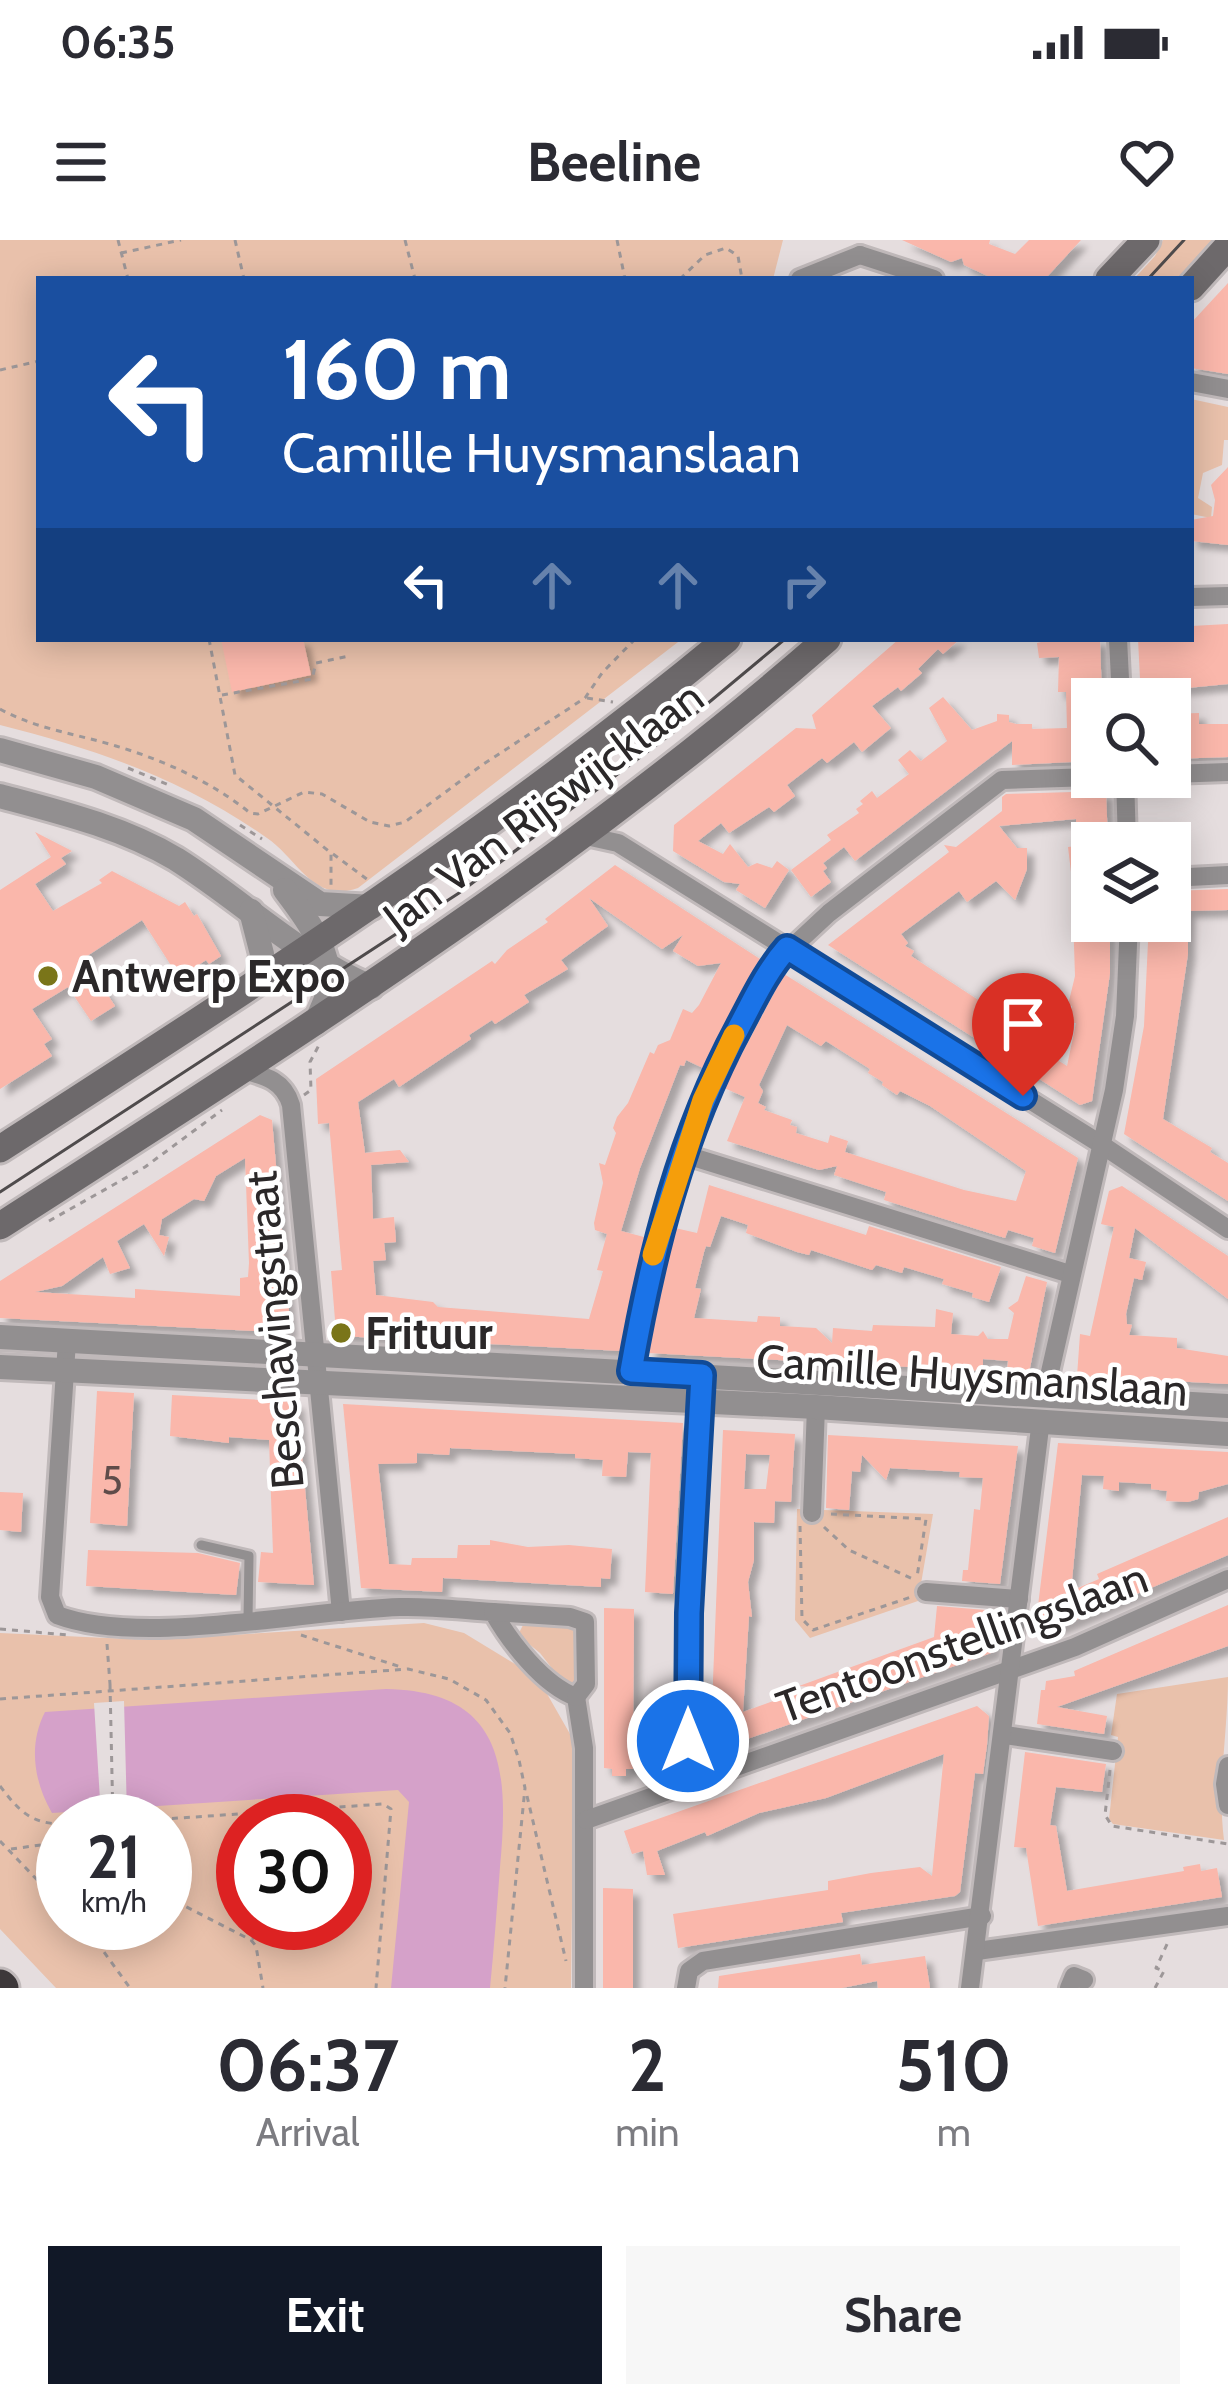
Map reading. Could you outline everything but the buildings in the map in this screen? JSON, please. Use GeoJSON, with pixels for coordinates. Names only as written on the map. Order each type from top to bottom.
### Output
{"type":"FeatureCollection","features":[{"type":"Feature","properties":{"kind":"main road"},"geometry":{"type":"LineString","coordinates":[[1112,276],[1146,240]]}},
{"type":"Feature","properties":{"kind":"main road"},"geometry":{"type":"LineString","coordinates":[[1194,283],[1228,247]]}},
{"type":"Feature","properties":{"kind":"main road","name":"Jan Van Rijswijcklaan"},"geometry":{"type":"LineString","coordinates":[[0,1149],[258,982],[310,956],[373,896],[534,792],[723,642]]}},
{"type":"Feature","properties":{"kind":"main road","name":"Jan Van Rijswijcklaan"},"geometry":{"type":"LineString","coordinates":[[0,1226],[243,1070],[320,1031],[371,987],[586,836],[823,642]]}},
{"type":"Feature","properties":{"kind":"street"},"geometry":{"type":"LineString","coordinates":[[806,276],[862,248],[927,276]]}},
{"type":"Feature","properties":{"kind":"street"},"geometry":{"type":"LineString","coordinates":[[1194,382],[1228,388]]}},
{"type":"Feature","properties":{"kind":"street"},"geometry":{"type":"LineString","coordinates":[[1194,597],[1228,596]]}},
{"type":"Feature","properties":{"kind":"street"},"geometry":{"type":"LineString","coordinates":[[1118,642],[1120,678]]}},
{"type":"Feature","properties":{"kind":"street"},"geometry":{"type":"LineString","coordinates":[[0,750],[96,777],[194,819],[320,904],[373,896]]}},
{"type":"Feature","properties":{"kind":"street"},"geometry":{"type":"LineString","coordinates":[[34,805],[45,763]]}},
{"type":"Feature","properties":{"kind":"street"},"geometry":{"type":"LineString","coordinates":[[1191,773],[1228,772]]}},
{"type":"Feature","properties":{"kind":"street"},"geometry":{"type":"LineString","coordinates":[[631,1371],[652,1259],[683,1154],[725,1053],[771,967],[787,948],[1002,780],[1071,778]]}},
{"type":"Feature","properties":{"kind":"street"},"geometry":{"type":"LineString","coordinates":[[0,796],[83,818],[148,844],[206,878],[310,956],[371,987]]}},
{"type":"Feature","properties":{"kind":"street"},"geometry":{"type":"LineString","coordinates":[[586,836],[619,843],[1228,1229]]}},
{"type":"Feature","properties":{"kind":"street"},"geometry":{"type":"LineString","coordinates":[[1191,877],[1228,875]]}},
{"type":"Feature","properties":{"kind":"street"},"geometry":{"type":"LineString","coordinates":[[277,879],[326,997],[320,1031]]}},
{"type":"Feature","properties":{"kind":"street"},"geometry":{"type":"LineString","coordinates":[[251,911],[262,953],[258,982]]}},
{"type":"Feature","properties":{"kind":"street"},"geometry":{"type":"LineString","coordinates":[[1046,1394],[1121,1051],[1128,942]]}},
{"type":"Feature","properties":{"kind":"street","name":"Beschavingstraat"},"geometry":{"type":"LineString","coordinates":[[243,1070],[273,1079],[285,1090],[291,1105],[341,1612]]}},
{"type":"Feature","properties":{"kind":"street"},"geometry":{"type":"LineString","coordinates":[[683,1154],[1070,1274]]}},
{"type":"Feature","properties":{"kind":"street","name":"Camille Huysmanslaan"},"geometry":{"type":"LineString","coordinates":[[0,1337],[1228,1406]]}},
{"type":"Feature","properties":{"kind":"street"},"geometry":{"type":"LineString","coordinates":[[67,1341],[50,1598],[57,1615],[83,1625],[106,1626],[402,1607],[570,1616],[585,1622],[586,1684],[576,1697],[584,1748],[586,1820],[584,1988]]}},
{"type":"Feature","properties":{"kind":"street","name":"Camille Huysmanslaan"},"geometry":{"type":"LineString","coordinates":[[0,1366],[816,1407],[1228,1434]]}},
{"type":"Feature","properties":{"kind":"street"},"geometry":{"type":"LineString","coordinates":[[689,1784],[689,1613],[702,1375]]}},
{"type":"Feature","properties":{"kind":"street"},"geometry":{"type":"LineString","coordinates":[[812,1513],[816,1407]]}},
{"type":"Feature","properties":{"kind":"street"},"geometry":{"type":"LineString","coordinates":[[970,1988],[1041,1420]]}},
{"type":"Feature","properties":{"kind":"street","name":"Tentoonstellingslaan"},"geometry":{"type":"LineString","coordinates":[[586,1820],[1012,1669],[1228,1580]]}},
{"type":"Feature","properties":{"kind":"street"},"geometry":{"type":"LineString","coordinates":[[926,1592],[1019,1599]]}},
{"type":"Feature","properties":{"kind":"street"},"geometry":{"type":"LineString","coordinates":[[493,1612],[511,1644],[557,1690],[576,1697]]}},
{"type":"Feature","properties":{"kind":"street"},"geometry":{"type":"LineString","coordinates":[[1005,1735],[1113,1751]]}},
{"type":"Feature","properties":{"kind":"street"},"geometry":{"type":"LineString","coordinates":[[1228,1766],[1228,1805]]}},
{"type":"Feature","properties":{"kind":"street"},"geometry":{"type":"LineString","coordinates":[[686,1988],[689,1971],[703,1961],[982,1916]]}},
{"type":"Feature","properties":{"kind":"street"},"geometry":{"type":"LineString","coordinates":[[977,1952],[1228,1916]]}},
{"type":"Feature","properties":{"kind":"lane"},"geometry":{"type":"LineString","coordinates":[[201,1545],[250,1556],[248,1619]]}},
{"type":"Feature","properties":{"kind":"path"},"geometry":{"type":"LineString","coordinates":[[118,240],[127,276]]}},
{"type":"Feature","properties":{"kind":"path"},"geometry":{"type":"LineString","coordinates":[[121,254],[181,240]]}},
{"type":"Feature","properties":{"kind":"path"},"geometry":{"type":"LineString","coordinates":[[235,240],[243,276]]}},
{"type":"Feature","properties":{"kind":"path"},"geometry":{"type":"LineString","coordinates":[[405,240],[412,276]]}},
{"type":"Feature","properties":{"kind":"path"},"geometry":{"type":"LineString","coordinates":[[617,240],[624,276]]}},
{"type":"Feature","properties":{"kind":"path"},"geometry":{"type":"LineString","coordinates":[[683,276],[705,256],[726,248],[738,256],[741,276]]}},
{"type":"Feature","properties":{"kind":"path"},"geometry":{"type":"LineString","coordinates":[[0,370],[36,362]]}},
{"type":"Feature","properties":{"kind":"path"},"geometry":{"type":"LineString","coordinates":[[210,642],[236,775],[348,866],[373,896]]}},
{"type":"Feature","properties":{"kind":"path"},"geometry":{"type":"LineString","coordinates":[[0,709],[70,736],[152,758],[250,813],[258,814],[304,792],[322,794],[370,822],[389,826],[405,822],[585,698],[632,642]]}},
{"type":"Feature","properties":{"kind":"path"},"geometry":{"type":"LineString","coordinates":[[221,695],[312,680],[316,663],[349,656]]}},
{"type":"Feature","properties":{"kind":"path"},"geometry":{"type":"LineString","coordinates":[[585,698],[621,702]]}},
{"type":"Feature","properties":{"kind":"path"},"geometry":{"type":"LineString","coordinates":[[329,897],[331,853]]}},
{"type":"Feature","properties":{"kind":"path"},"geometry":{"type":"LineString","coordinates":[[333,874],[348,866]]}},
{"type":"Feature","properties":{"kind":"path"},"geometry":{"type":"LineString","coordinates":[[291,1105],[311,1090],[310,1061],[320,1031],[310,956]]}},
{"type":"Feature","properties":{"kind":"path"},"geometry":{"type":"LineString","coordinates":[[42,1226],[146,1167],[232,1102]]}},
{"type":"Feature","properties":{"kind":"path"},"geometry":{"type":"LineString","coordinates":[[812,1513],[849,1550],[917,1581],[926,1520],[812,1513],[800,1519],[802,1619],[812,1630],[926,1592]]}},
{"type":"Feature","properties":{"kind":"path"},"geometry":{"type":"LineString","coordinates":[[299,1616],[301,1635],[449,1679],[486,1700],[511,1732],[566,1962],[585,1960]]}},
{"type":"Feature","properties":{"kind":"path"},"geometry":{"type":"LineString","coordinates":[[0,1629],[68,1637],[83,1625]]}},
{"type":"Feature","properties":{"kind":"path"},"geometry":{"type":"LineString","coordinates":[[106,1626],[112,1794]]}},
{"type":"Feature","properties":{"kind":"path"},"geometry":{"type":"LineString","coordinates":[[0,1699],[409,1669]]}},
{"type":"Feature","properties":{"kind":"path"},"geometry":{"type":"LineString","coordinates":[[1113,1751],[1107,1822],[1228,1844]]}},
{"type":"Feature","properties":{"kind":"path"},"geometry":{"type":"LineString","coordinates":[[0,1786],[24,1816],[36,1821]]}},
{"type":"Feature","properties":{"kind":"path"},"geometry":{"type":"LineString","coordinates":[[505,1988],[525,1788]]}},
{"type":"Feature","properties":{"kind":"path"},"geometry":{"type":"LineString","coordinates":[[192,1817],[383,1804],[391,1809],[376,1988]]}},
{"type":"Feature","properties":{"kind":"path"},"geometry":{"type":"LineString","coordinates":[[0,1841],[36,1879]]}},
{"type":"Feature","properties":{"kind":"path"},"geometry":{"type":"LineString","coordinates":[[7,1849],[36,1845]]}},
{"type":"Feature","properties":{"kind":"path"},"geometry":{"type":"LineString","coordinates":[[1156,1988],[1164,1971],[1156,1968],[1177,1923]]}},
{"type":"Feature","properties":{"kind":"path"},"geometry":{"type":"LineString","coordinates":[[103,1950],[130,1988]]}},
{"type":"Feature","properties":{"kind":"path"},"geometry":{"type":"LineString","coordinates":[[257,1950],[263,1988]]}},
{"type":"Feature","properties":{"kind":"shaded area"},"geometry":{"type":"Polygon","coordinates":[[[0,240],[783,240],[774,276],[36,276],[36,642],[678,642],[358,888],[342,891],[318,885],[267,838],[172,783],[105,756],[0,725],[0,240]]]}},
{"type":"Feature","properties":{"kind":"shaded area"},"geometry":{"type":"Polygon","coordinates":[[[1163,240],[1221,240],[1189,276],[1137,276],[1163,240]]]}},
{"type":"Feature","properties":{"kind":"shaded area"},"geometry":{"type":"Polygon","coordinates":[[[1194,400],[1228,407],[1222,465],[1203,473],[1198,498],[1212,507],[1211,518],[1194,515],[1194,400]]]}},
{"type":"Feature","properties":{"kind":"shaded area"},"geometry":{"type":"Polygon","coordinates":[[[797,1509],[933,1514],[918,1601],[810,1638],[795,1620],[797,1509]]]}},
{"type":"Feature","properties":{"kind":"shaded area"},"geometry":{"type":"Polygon","coordinates":[[[424,1623],[464,1633],[538,1678],[574,1741],[571,1988],[56,1988],[0,1929],[0,1633],[150,1640],[424,1623]]]}},
{"type":"Feature","properties":{"kind":"shaded area"},"geometry":{"type":"Polygon","coordinates":[[[523,1625],[574,1628],[577,1675],[572,1684],[565,1685],[540,1653],[518,1635],[523,1625]]]}},
{"type":"Feature","properties":{"kind":"shaded area"},"geometry":{"type":"Polygon","coordinates":[[[1228,1677],[1224,1840],[1113,1824],[1109,1819],[1118,1737],[1111,1735],[1117,1694],[1228,1677]]]}},
{"type":"Feature","properties":{"kind":"shaded area"},"geometry":{"type":"Polygon","coordinates":[[[386,1689],[425,1693],[455,1704],[477,1721],[491,1743],[503,1799],[490,1988],[391,1988],[409,1802],[398,1790],[216,1794],[216,1802],[192,1804],[192,1794],[43,1794],[35,1750],[45,1712],[386,1689]]]}},
{"type":"Feature","properties":{"kind":"pier"},"geometry":{"type":"Polygon","coordinates":[[[124,1701],[126,1794],[100,1794],[94,1703],[124,1701]]]}},
{"type":"Feature","properties":{"kind":"tram line"},"geometry":{"type":"LineString","coordinates":[[1151,276],[1184,240]]}},
{"type":"Feature","properties":{"kind":"tram line"},"geometry":{"type":"LineString","coordinates":[[0,1192],[459,893],[671,734],[781,642]]}},
{"type":"Feature","properties":{"kind":"slow traffic"},"geometry":{"type":"LineString","coordinates":[[653,1255],[683,1154],[734,1035]]}},
{"type":"Feature","properties":{"kind":"place","name":"Antwerp Expo"},"geometry":{"type":"Point","coordinates":[48,976]}},
{"type":"Feature","properties":{"kind":"place","name":"Frituur"},"geometry":{"type":"Point","coordinates":[341,1333]}},
{"type":"Feature","properties":{"kind":"route"},"geometry":{"type":"LineString","coordinates":[[688,1741],[689,1613],[702,1375],[631,1371],[652,1259],[683,1154],[725,1053],[771,967],[787,948],[1023,1096]]}}]}
